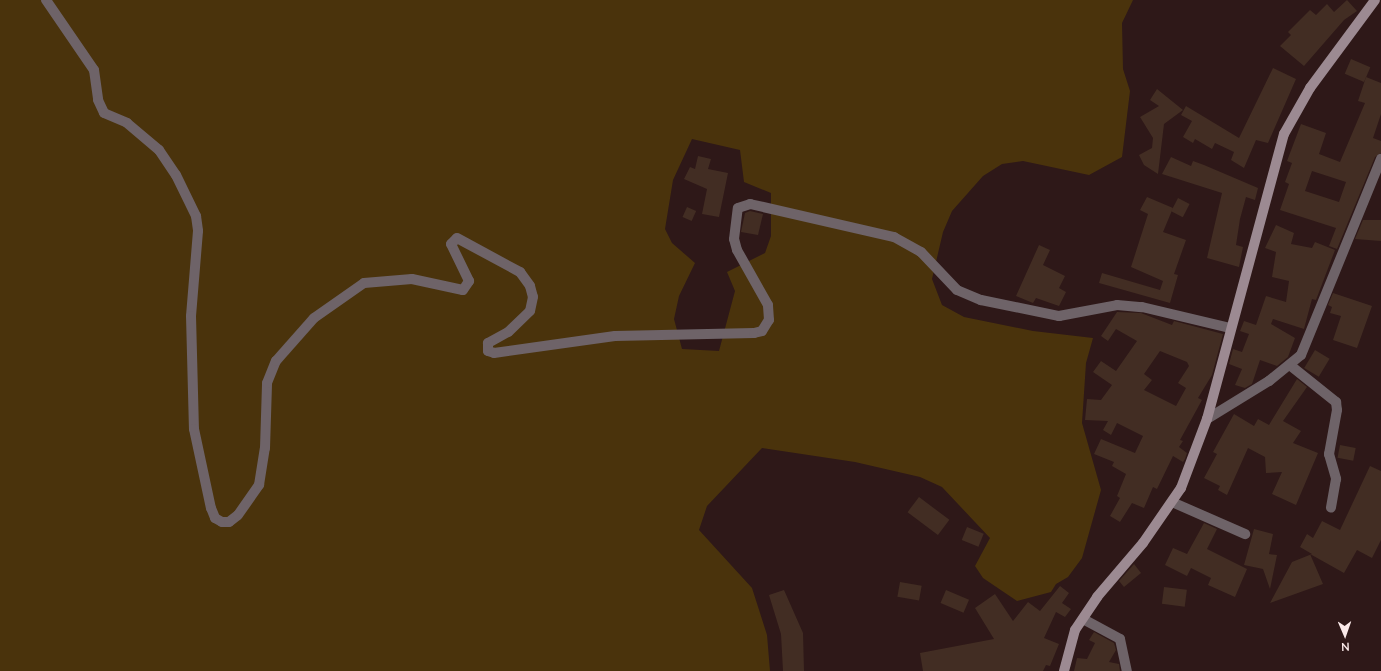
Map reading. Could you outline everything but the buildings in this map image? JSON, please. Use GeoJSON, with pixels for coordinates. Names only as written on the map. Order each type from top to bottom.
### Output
{"type":"FeatureCollection","features":[{"type":"Feature","properties":{"kind":"main road"},"geometry":{"type":"LineString","coordinates":[[1064,671],[1070,642],[1083,619],[1144,543],[1172,502],[1196,454],[1207,419],[1230,328],[1284,134],[1310,88],[1375,0]]}},
{"type":"Feature","properties":{"kind":"street"},"geometry":{"type":"LineString","coordinates":[[46,0],[94,70],[98,100],[104,113],[127,123],[159,150],[176,175],[196,216],[198,232],[190,322],[194,429],[211,508],[215,518],[222,522],[229,522],[238,515],[259,485],[265,448],[266,383],[276,361],[314,318],[364,283],[412,279],[444,284],[460,291],[466,288],[468,277],[451,244],[457,238],[520,272],[530,286],[533,297],[530,311],[508,332],[488,343],[488,351],[494,353],[615,336],[749,334],[762,330],[769,320],[768,305],[737,250],[734,239],[738,208],[750,204],[894,237],[921,252],[956,290],[981,300],[1059,316],[1117,305],[1142,307],[1230,328]]}},
{"type":"Feature","properties":{"kind":"street"},"geometry":{"type":"LineString","coordinates":[[1207,419],[1290,366],[1306,347],[1381,159]]}},
{"type":"Feature","properties":{"kind":"street"},"geometry":{"type":"LineString","coordinates":[[1290,366],[1336,402],[1337,410],[1329,454],[1336,479],[1331,508]]}},
{"type":"Feature","properties":{"kind":"street"},"geometry":{"type":"LineString","coordinates":[[1172,502],[1245,534]]}},
{"type":"Feature","properties":{"kind":"street"},"geometry":{"type":"LineString","coordinates":[[1083,619],[1120,639],[1127,671]]}},
{"type":"Feature","properties":{"kind":"shaded area"},"geometry":{"type":"Polygon","coordinates":[[[0,0],[1133,0],[1122,23],[1123,69],[1130,91],[1122,157],[1089,175],[1023,161],[1002,164],[983,176],[952,211],[943,232],[932,279],[942,305],[964,317],[1033,331],[1093,338],[1086,363],[1082,423],[1101,490],[1082,558],[1068,577],[1056,584],[1051,592],[1017,601],[983,578],[975,566],[990,538],[942,487],[920,477],[855,462],[762,448],[707,506],[699,530],[752,588],[767,635],[770,671],[0,671],[0,0]],[[692,139],[673,180],[665,229],[672,243],[695,263],[679,296],[674,319],[682,349],[719,351],[735,291],[727,272],[765,253],[771,236],[771,193],[744,182],[740,150],[692,139]]]}}]}
